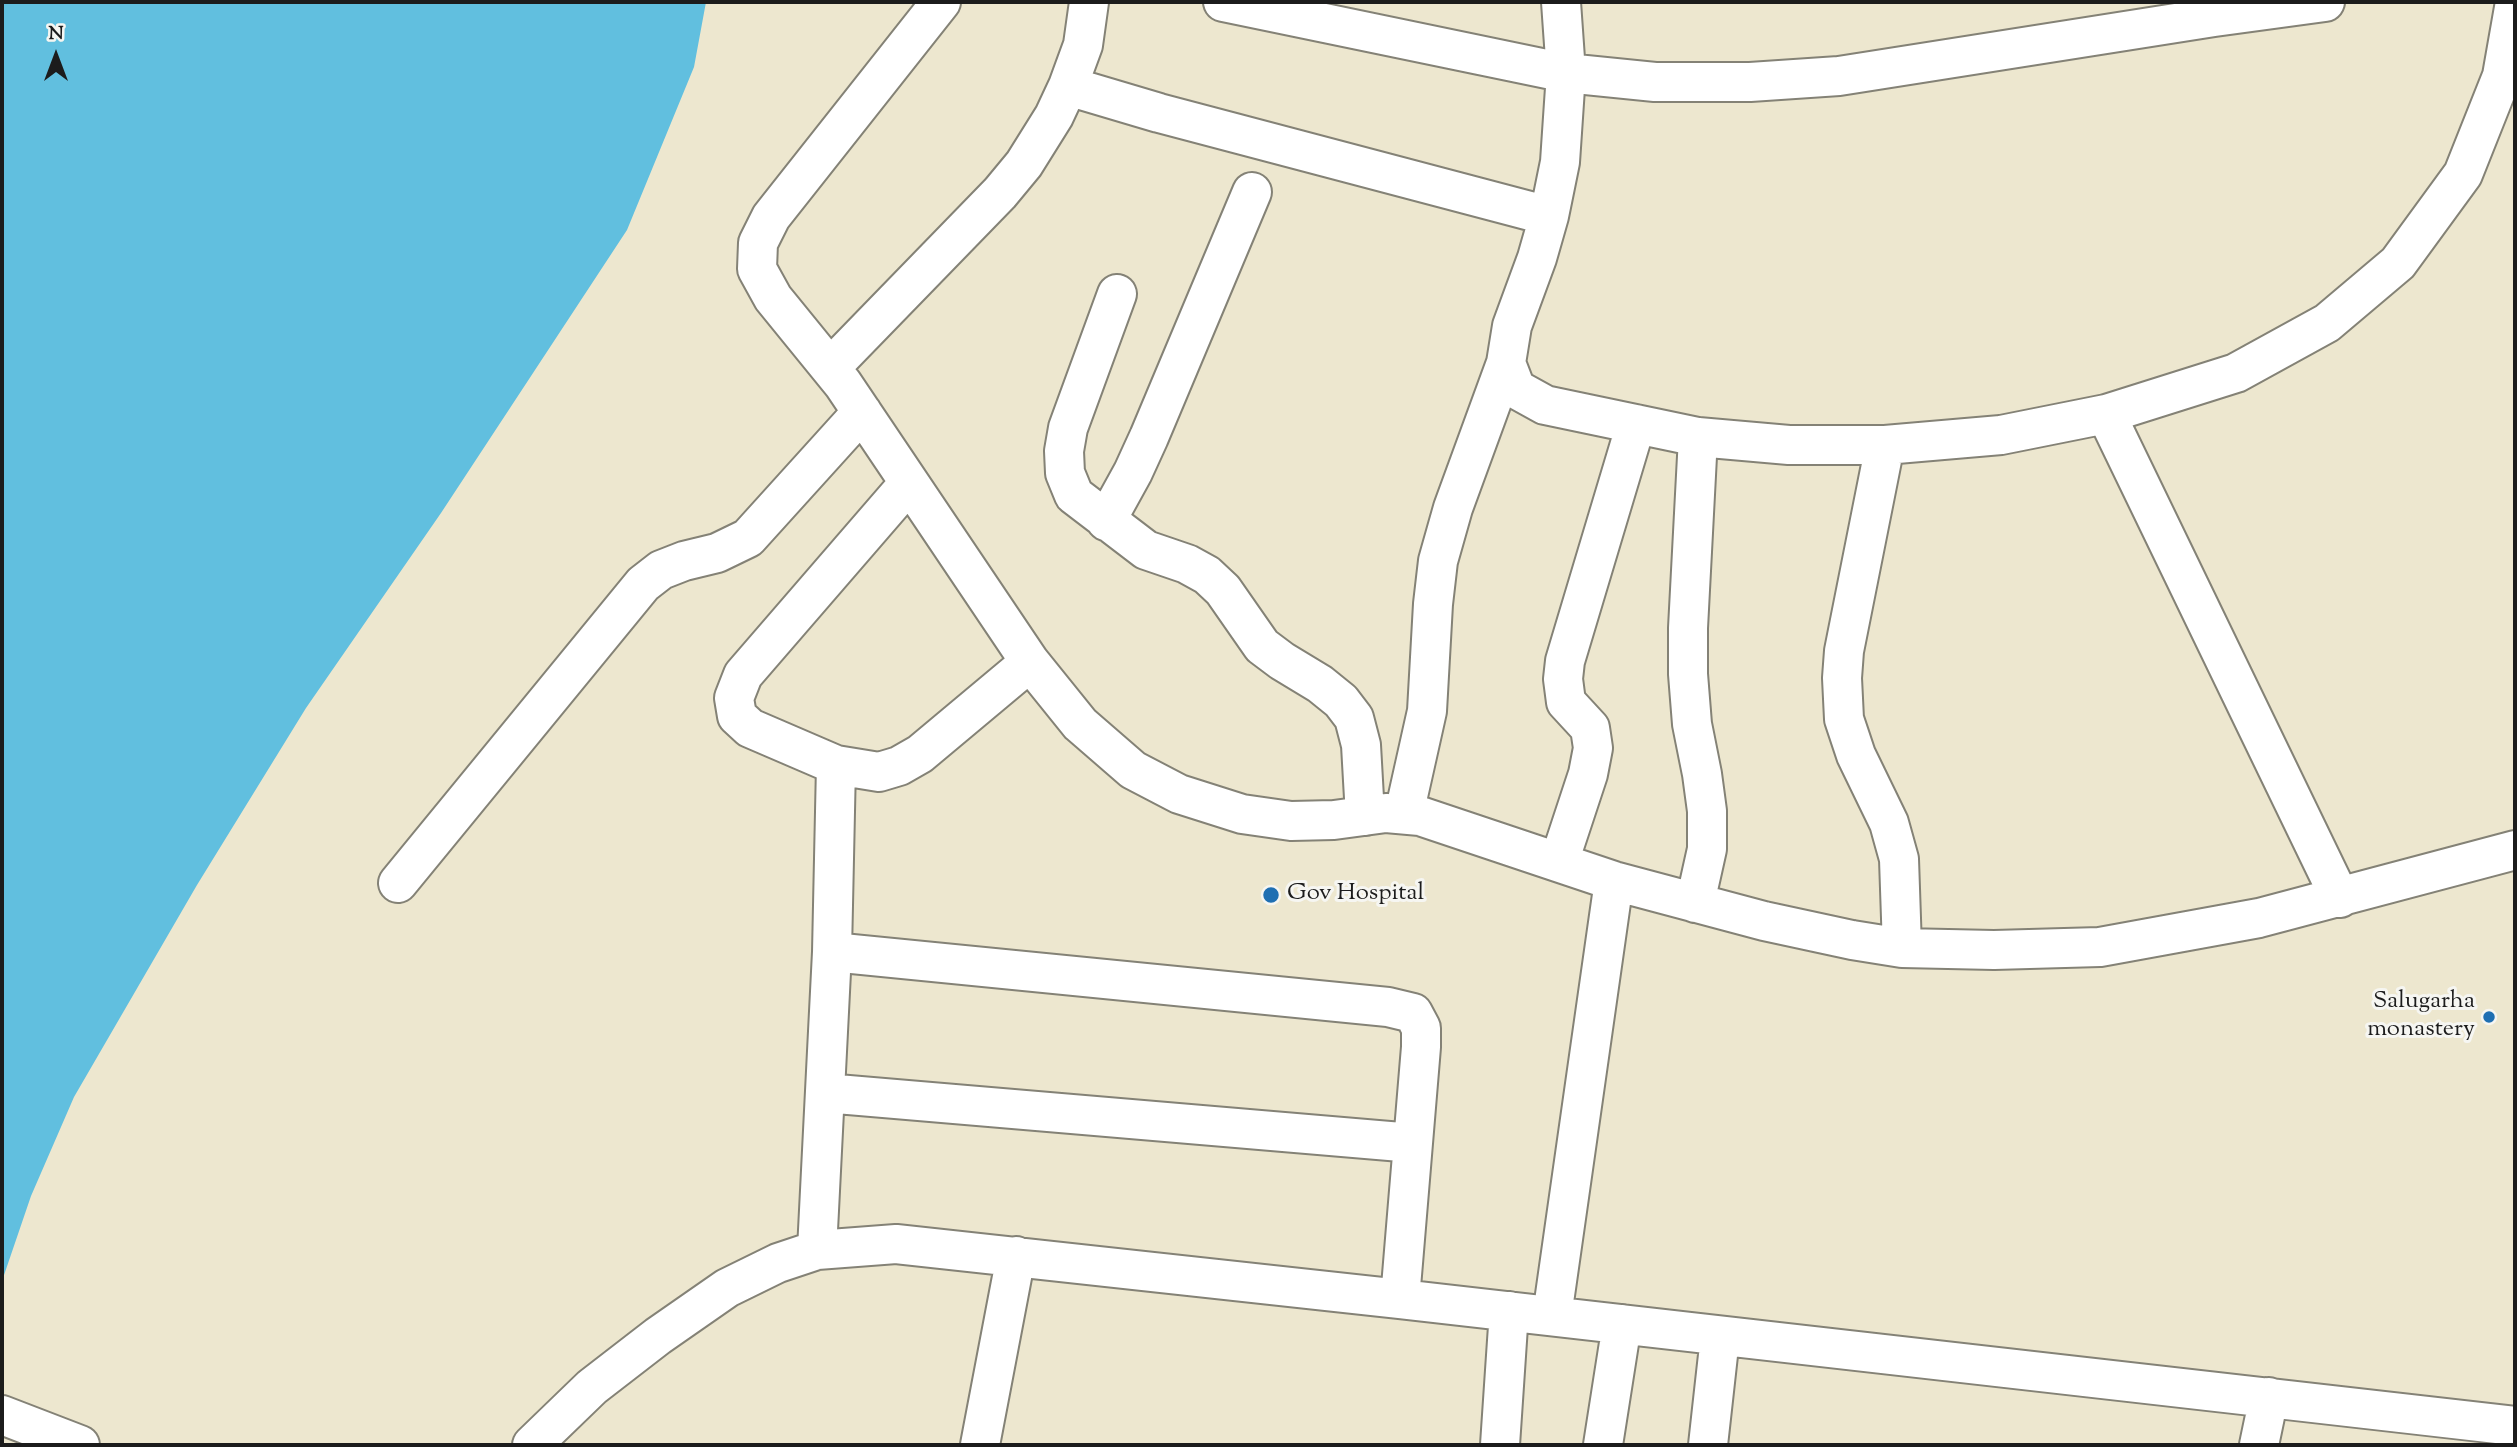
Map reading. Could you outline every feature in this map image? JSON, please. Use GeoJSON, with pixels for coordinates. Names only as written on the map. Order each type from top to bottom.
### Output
{"type":"FeatureCollection","features":[{"type":"Feature","properties":{"kind":"street"},"geometry":{"type":"LineString","coordinates":[[941,2],[771,217],[758,243],[757,269],[773,298],[862,412],[1030,662],[1080,724],[1133,770],[1179,794],[1242,814],[1291,821],[1334,820],[1386,813],[1420,816],[1614,881],[1839,938],[1902,947],[1994,950],[2100,947],[2259,918],[2515,850]]}},
{"type":"Feature","properties":{"kind":"street"},"geometry":{"type":"LineString","coordinates":[[830,368],[1024,164],[1044,133],[1068,86],[1083,45],[1089,2]]}},
{"type":"Feature","properties":{"kind":"street"},"geometry":{"type":"LineString","coordinates":[[1223,2],[1566,73],[1655,82],[1750,82],[1839,76],[2325,2]]}},
{"type":"Feature","properties":{"kind":"street"},"geometry":{"type":"LineString","coordinates":[[1404,814],[1427,710],[1438,561],[1453,508],[1506,363],[1512,327],[1538,258],[1560,162],[1566,73],[1561,2]]}},
{"type":"Feature","properties":{"kind":"street"},"geometry":{"type":"LineString","coordinates":[[1506,363],[1516,390],[1545,405],[1698,438],[1789,445],[1885,445],[2001,435],[2106,414],[2236,373],[2327,323],[2398,263],[2463,173],[2502,76],[2515,2]]}},
{"type":"Feature","properties":{"kind":"street"},"geometry":{"type":"LineString","coordinates":[[1068,86],[1172,117],[1549,216]]}},
{"type":"Feature","properties":{"kind":"street"},"geometry":{"type":"LineString","coordinates":[[1106,521],[1149,438],[1252,192]]}},
{"type":"Feature","properties":{"kind":"street"},"geometry":{"type":"LineString","coordinates":[[1117,294],[1068,428],[1064,451],[1065,473],[1074,495],[1146,550],[1187,564],[1207,575],[1223,590],[1262,646],[1341,701],[1354,718],[1361,745],[1365,816]]}},
{"type":"Feature","properties":{"kind":"street"},"geometry":{"type":"LineString","coordinates":[[398,883],[643,584],[661,570],[717,553],[748,538],[862,412]]}},
{"type":"Feature","properties":{"kind":"street"},"geometry":{"type":"LineString","coordinates":[[2106,414],[2340,898]]}},
{"type":"Feature","properties":{"kind":"street"},"geometry":{"type":"LineString","coordinates":[[1559,862],[1588,774],[1593,748],[1590,728],[1566,702],[1564,661],[1636,424]]}},
{"type":"Feature","properties":{"kind":"street"},"geometry":{"type":"LineString","coordinates":[[1695,903],[1707,849],[1707,811],[1692,724],[1688,674],[1698,438]]}},
{"type":"Feature","properties":{"kind":"street"},"geometry":{"type":"LineString","coordinates":[[1885,445],[1844,651],[1842,678],[1844,719],[1856,754],[1889,823],[1899,859],[1902,947]]}},
{"type":"Feature","properties":{"kind":"street"},"geometry":{"type":"LineString","coordinates":[[909,483],[743,675],[734,698],[737,716],[750,728],[836,765],[879,772],[899,766],[920,754],[1030,662]]}},
{"type":"Feature","properties":{"kind":"street"},"geometry":{"type":"LineString","coordinates":[[817,1250],[832,952],[836,765]]}},
{"type":"Feature","properties":{"kind":"street"},"geometry":{"type":"LineString","coordinates":[[1552,1316],[1614,881]]}},
{"type":"Feature","properties":{"kind":"street"},"geometry":{"type":"LineString","coordinates":[[832,952],[1388,1007],[1413,1013],[1421,1028],[1400,1299]]}},
{"type":"Feature","properties":{"kind":"street"},"geometry":{"type":"LineString","coordinates":[[825,1093],[1413,1143]]}},
{"type":"Feature","properties":{"kind":"street"},"geometry":{"type":"LineString","coordinates":[[532,1445],[592,1387],[658,1335],[727,1288],[778,1263],[817,1250],[896,1244],[2515,1426]]}},
{"type":"Feature","properties":{"kind":"street"},"geometry":{"type":"LineString","coordinates":[[980,1445],[1016,1256]]}},
{"type":"Feature","properties":{"kind":"street"},"geometry":{"type":"LineString","coordinates":[[1500,1445],[1509,1311]]}},
{"type":"Feature","properties":{"kind":"street"},"geometry":{"type":"LineString","coordinates":[[1603,1445],[1622,1324]]}},
{"type":"Feature","properties":{"kind":"street"},"geometry":{"type":"LineString","coordinates":[[1708,1445],[1720,1337]]}},
{"type":"Feature","properties":{"kind":"street"},"geometry":{"type":"LineString","coordinates":[[2259,1445],[2269,1397]]}},
{"type":"Feature","properties":{"kind":"street"},"geometry":{"type":"LineString","coordinates":[[2,1415],[80,1445]]}},
{"type":"Feature","properties":{"kind":"water"},"geometry":{"type":"Polygon","coordinates":[[[2,2],[706,2],[694,67],[627,230],[441,513],[306,708],[197,885],[74,1097],[31,1196],[2,1281],[2,2]]]}},
{"type":"Feature","properties":{"kind":"place","name":"Gov Hospital"},"geometry":{"type":"Point","coordinates":[1271,895]}},
{"type":"Feature","properties":{"kind":"place","name":"Salugarha monastery"},"geometry":{"type":"Point","coordinates":[2489,1017]}}]}
